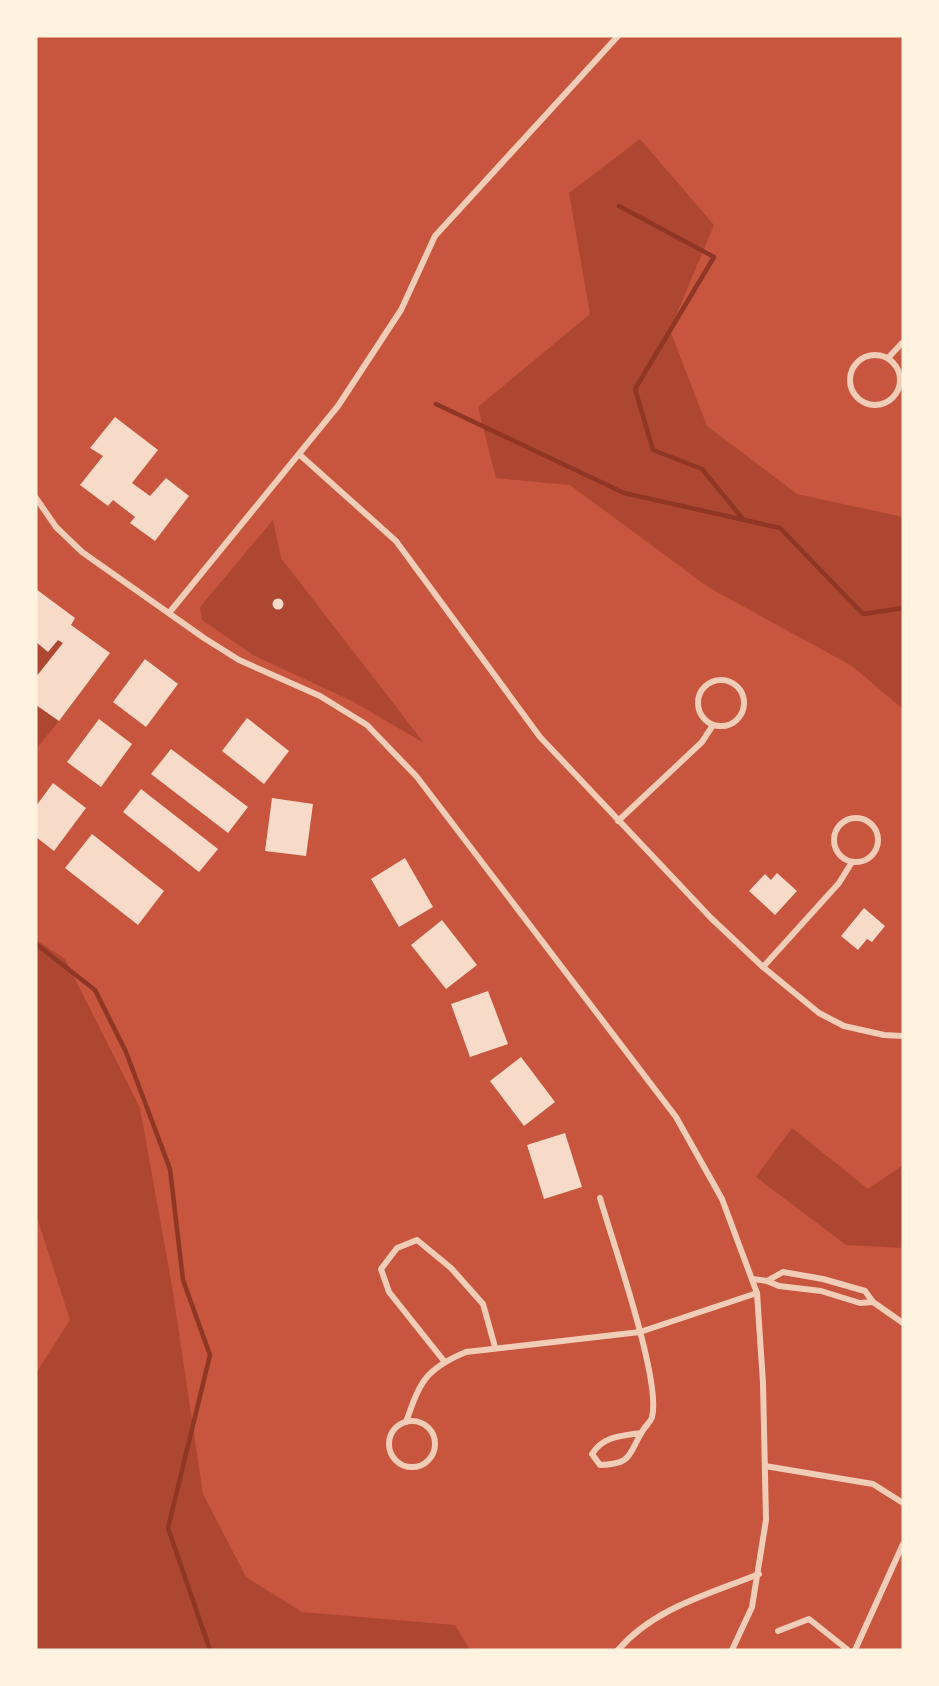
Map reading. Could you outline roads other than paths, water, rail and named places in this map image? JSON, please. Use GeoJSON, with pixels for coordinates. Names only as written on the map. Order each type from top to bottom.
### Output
{"type":"FeatureCollection","features":[{"type":"Feature","properties":{"kind":"street"},"geometry":{"type":"LineString","coordinates":[[170,613],[338,406],[401,310],[435,236],[618,36]]}},
{"type":"Feature","properties":{"kind":"street"},"geometry":{"type":"LineString","coordinates":[[888,358],[903,342]]}},
{"type":"Feature","properties":{"kind":"street"},"geometry":{"type":"LineString","coordinates":[[871,355],[888,358],[894,363],[901,378],[897,393],[892,400],[877,405],[862,401],[855,396],[850,379],[856,363],[871,355]]}},
{"type":"Feature","properties":{"kind":"street"},"geometry":{"type":"LineString","coordinates":[[300,455],[396,541],[540,737],[711,918],[763,967],[819,1013],[844,1026],[884,1035],[903,1036]]}},
{"type":"Feature","properties":{"kind":"street"},"geometry":{"type":"LineString","coordinates":[[36,498],[56,527],[82,552],[170,613],[239,660],[320,696],[367,725],[417,777],[676,1117],[722,1199],[757,1293],[763,1383],[766,1520],[759,1575],[752,1606],[732,1650]]}},
{"type":"Feature","properties":{"kind":"street"},"geometry":{"type":"LineString","coordinates":[[715,681],[730,682],[741,692],[744,708],[735,722],[728,725],[713,725],[701,716],[698,709],[699,695],[703,688],[715,681]]}},
{"type":"Feature","properties":{"kind":"street"},"geometry":{"type":"LineString","coordinates":[[618,820],[702,742],[713,725]]}},
{"type":"Feature","properties":{"kind":"street"},"geometry":{"type":"LineString","coordinates":[[859,818],[872,824],[878,836],[878,843],[872,856],[859,862],[852,862],[839,854],[835,848],[835,833],[844,821],[859,818]]}},
{"type":"Feature","properties":{"kind":"street"},"geometry":{"type":"LineString","coordinates":[[763,967],[839,883],[852,862]]}},
{"type":"Feature","properties":{"kind":"street"},"geometry":{"type":"LineString","coordinates":[[600,1198],[640,1332],[652,1387],[652,1417],[641,1433],[634,1452],[615,1465],[600,1465],[592,1454],[599,1444],[615,1436],[641,1433]]}},
{"type":"Feature","properties":{"kind":"street"},"geometry":{"type":"LineString","coordinates":[[444,1361],[389,1292],[381,1269],[397,1248],[417,1240],[452,1268],[483,1304],[495,1347]]}},
{"type":"Feature","properties":{"kind":"street"},"geometry":{"type":"LineString","coordinates":[[767,1281],[783,1272],[823,1279],[865,1291],[873,1302],[903,1323]]}},
{"type":"Feature","properties":{"kind":"street"},"geometry":{"type":"LineString","coordinates":[[753,1279],[779,1286],[821,1291],[860,1304],[873,1302]]}},
{"type":"Feature","properties":{"kind":"street"},"geometry":{"type":"LineString","coordinates":[[406,1422],[420,1422],[434,1437],[434,1452],[431,1458],[419,1467],[404,1467],[398,1463],[389,1451],[388,1444],[393,1430],[406,1422],[420,1383],[444,1361],[466,1352],[495,1347],[640,1332],[757,1293]]}},
{"type":"Feature","properties":{"kind":"street"},"geometry":{"type":"LineString","coordinates":[[765,1466],[873,1484],[903,1503]]}},
{"type":"Feature","properties":{"kind":"street"},"geometry":{"type":"LineString","coordinates":[[855,1650],[903,1544]]}},
{"type":"Feature","properties":{"kind":"street"},"geometry":{"type":"LineString","coordinates":[[618,1650],[631,1635],[666,1611],[759,1575]]}},
{"type":"Feature","properties":{"kind":"street"},"geometry":{"type":"LineString","coordinates":[[778,1632],[809,1619],[848,1650]]}},
{"type":"Feature","properties":{"kind":"waterway"},"geometry":{"type":"LineString","coordinates":[[619,206],[714,257],[635,389],[653,450],[702,469],[743,519]]}},
{"type":"Feature","properties":{"kind":"waterway"},"geometry":{"type":"LineString","coordinates":[[436,404],[624,493],[780,528],[863,614],[903,608]]}},
{"type":"Feature","properties":{"kind":"waterway"},"geometry":{"type":"LineString","coordinates":[[36,944],[95,990],[126,1052],[170,1169],[183,1280],[210,1355],[168,1528],[210,1650]]}}]}
